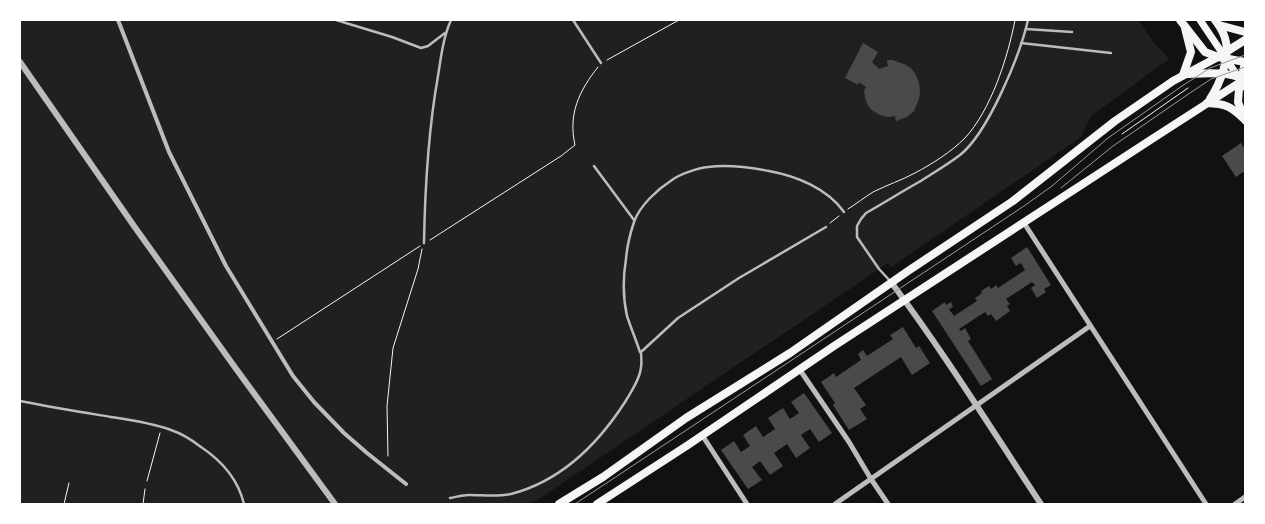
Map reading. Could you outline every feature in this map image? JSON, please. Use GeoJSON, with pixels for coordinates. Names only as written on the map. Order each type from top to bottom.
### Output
{"type":"FeatureCollection","features":[{"type":"Feature","properties":{"kind":"main road"},"geometry":{"type":"LineString","coordinates":[[1180,20],[1205,52],[1245,62],[1244,81],[1239,89],[1238,102],[1245,120]]}},
{"type":"Feature","properties":{"kind":"main road"},"geometry":{"type":"LineString","coordinates":[[1200,20],[1244,81]]}},
{"type":"Feature","properties":{"kind":"main road"},"geometry":{"type":"LineString","coordinates":[[1207,103],[1217,88],[1222,74],[1226,39],[1217,23]]}},
{"type":"Feature","properties":{"kind":"main road"},"geometry":{"type":"LineString","coordinates":[[1217,23],[1245,32]]}},
{"type":"Feature","properties":{"kind":"main road"},"geometry":{"type":"LineString","coordinates":[[1183,74],[1191,52],[1185,27]]}},
{"type":"Feature","properties":{"kind":"main road"},"geometry":{"type":"LineString","coordinates":[[559,504],[603,477],[686,418],[790,352],[1013,201],[1115,121],[1183,74],[1223,55],[1245,40]]}},
{"type":"Feature","properties":{"kind":"main road"},"geometry":{"type":"LineString","coordinates":[[1183,74],[1231,75],[1244,81]]}},
{"type":"Feature","properties":{"kind":"main road"},"geometry":{"type":"LineString","coordinates":[[597,504],[905,300],[1207,103],[1244,81]]}},
{"type":"Feature","properties":{"kind":"main road"},"geometry":{"type":"LineString","coordinates":[[1207,103],[1222,103],[1233,109],[1245,120]]}},
{"type":"Feature","properties":{"kind":"street"},"geometry":{"type":"LineString","coordinates":[[118,20],[169,152],[226,266],[293,376],[314,402],[344,433],[406,484]]}},
{"type":"Feature","properties":{"kind":"street"},"geometry":{"type":"LineString","coordinates":[[20,62],[178,288],[335,504]]}},
{"type":"Feature","properties":{"kind":"street"},"geometry":{"type":"LineString","coordinates":[[1024,223],[1206,504]]}},
{"type":"Feature","properties":{"kind":"street"},"geometry":{"type":"LineString","coordinates":[[891,282],[977,406],[1041,504]]}},
{"type":"Feature","properties":{"kind":"street"},"geometry":{"type":"LineString","coordinates":[[835,504],[1090,326]]}},
{"type":"Feature","properties":{"kind":"street"},"geometry":{"type":"LineString","coordinates":[[800,370],[850,442],[888,504]]}},
{"type":"Feature","properties":{"kind":"street"},"geometry":{"type":"LineString","coordinates":[[702,435],[747,504]]}},
{"type":"Feature","properties":{"kind":"street"},"geometry":{"type":"LineString","coordinates":[[1235,504],[1245,497]]}},
{"type":"Feature","properties":{"kind":"lane"},"geometry":{"type":"LineString","coordinates":[[336,20],[421,48],[428,46],[445,33]]}},
{"type":"Feature","properties":{"kind":"lane"},"geometry":{"type":"LineString","coordinates":[[424,244],[426,158],[431,111],[445,33],[451,20]]}},
{"type":"Feature","properties":{"kind":"lane"},"geometry":{"type":"LineString","coordinates":[[572,20],[601,63]]}},
{"type":"Feature","properties":{"kind":"lane"},"geometry":{"type":"LineString","coordinates":[[891,282],[879,269],[857,237],[857,226],[866,213],[941,169],[962,154],[973,141],[986,122],[1004,87],[1028,20]]}},
{"type":"Feature","properties":{"kind":"lane"},"geometry":{"type":"LineString","coordinates":[[1026,29],[1072,32]]}},
{"type":"Feature","properties":{"kind":"lane"},"geometry":{"type":"LineString","coordinates":[[1021,43],[1111,53]]}},
{"type":"Feature","properties":{"kind":"lane"},"geometry":{"type":"LineString","coordinates":[[594,166],[634,220]]}},
{"type":"Feature","properties":{"kind":"lane"},"geometry":{"type":"LineString","coordinates":[[450,498],[467,495],[509,494],[541,483],[565,469],[593,444],[615,417],[638,379],[641,368],[640,352],[627,315],[624,267],[627,245],[634,220],[650,199],[673,179],[706,167],[751,167],[778,172],[822,190],[844,212]]}},
{"type":"Feature","properties":{"kind":"lane"},"geometry":{"type":"LineString","coordinates":[[640,352],[678,318],[739,278],[826,227]]}},
{"type":"Feature","properties":{"kind":"lane"},"geometry":{"type":"LineString","coordinates":[[20,401],[129,419],[171,430],[188,437],[215,456],[231,474],[242,494],[244,504]]}},
{"type":"Feature","properties":{"kind":"path"},"geometry":{"type":"LineString","coordinates":[[272,342],[561,156],[575,145],[572,132],[577,101],[585,84],[601,63],[680,20]]}},
{"type":"Feature","properties":{"kind":"path"},"geometry":{"type":"LineString","coordinates":[[826,227],[872,193],[915,174],[965,138],[990,100],[1008,48],[1015,20]]}},
{"type":"Feature","properties":{"kind":"path"},"geometry":{"type":"LineString","coordinates":[[1122,134],[1188,88]]}},
{"type":"Feature","properties":{"kind":"path"},"geometry":{"type":"LineString","coordinates":[[388,456],[387,406],[393,348],[424,244]]}},
{"type":"Feature","properties":{"kind":"path"},"geometry":{"type":"LineString","coordinates":[[147,481],[160,427]]}},
{"type":"Feature","properties":{"kind":"path"},"geometry":{"type":"LineString","coordinates":[[64,504],[69,483]]}},
{"type":"Feature","properties":{"kind":"path"},"geometry":{"type":"LineString","coordinates":[[143,504],[145,489]]}},
{"type":"Feature","properties":{"kind":"shaded area"},"geometry":{"type":"Polygon","coordinates":[[[20,20],[1138,20],[1154,43],[1169,59],[1091,116],[1081,137],[891,267],[888,263],[530,504],[20,504],[20,20]]]}},
{"type":"Feature","properties":{"kind":"building"},"geometry":{"type":"Polygon","coordinates":[[[863,43],[878,52],[872,62],[879,69],[888,66],[887,60],[892,60],[911,68],[916,75],[920,91],[919,99],[914,111],[907,117],[896,121],[895,116],[888,117],[873,111],[868,106],[865,98],[864,91],[866,87],[859,82],[858,85],[845,78],[863,43]]]}},
{"type":"Feature","properties":{"kind":"building"},"geometry":{"type":"Polygon","coordinates":[[[1241,143],[1245,150],[1245,175],[1243,172],[1236,177],[1222,156],[1241,143]]]}},
{"type":"Feature","properties":{"kind":"building"},"geometry":{"type":"Polygon","coordinates":[[[1027,247],[1051,285],[1044,289],[1046,292],[1037,298],[1031,288],[1035,285],[1032,282],[1006,299],[1010,304],[1007,306],[1010,311],[996,321],[991,314],[988,316],[985,312],[959,329],[961,331],[965,328],[971,339],[968,341],[992,379],[981,386],[932,311],[945,302],[946,305],[951,302],[953,307],[949,309],[954,316],[977,301],[975,298],[982,293],[981,291],[989,286],[991,289],[996,285],[998,288],[1025,270],[1021,263],[1016,266],[1011,258],[1027,247]]]}},
{"type":"Feature","properties":{"kind":"building"},"geometry":{"type":"Polygon","coordinates":[[[903,327],[916,348],[919,346],[930,363],[912,375],[901,357],[854,388],[866,405],[860,409],[867,419],[849,430],[833,405],[835,403],[821,382],[834,373],[836,377],[861,360],[858,354],[863,350],[867,356],[893,339],[890,335],[903,327]]]}},
{"type":"Feature","properties":{"kind":"building"},"geometry":{"type":"Polygon","coordinates":[[[804,393],[832,433],[819,442],[810,429],[801,435],[810,448],[796,458],[787,444],[774,453],[783,466],[770,475],[760,461],[752,467],[762,480],[748,489],[721,450],[734,441],[741,452],[750,446],[743,435],[756,426],[763,437],[775,429],[768,418],[783,408],[790,419],[799,413],[791,402],[804,393]]]}},
{"type":"Feature","properties":{"kind":"tram line"},"geometry":{"type":"LineString","coordinates":[[575,504],[1024,206],[1052,186],[1108,138],[1182,86],[1210,68],[1245,55]]}},
{"type":"Feature","properties":{"kind":"tram line"},"geometry":{"type":"LineString","coordinates":[[1061,188],[1113,146],[1211,79],[1245,67]]}}]}
